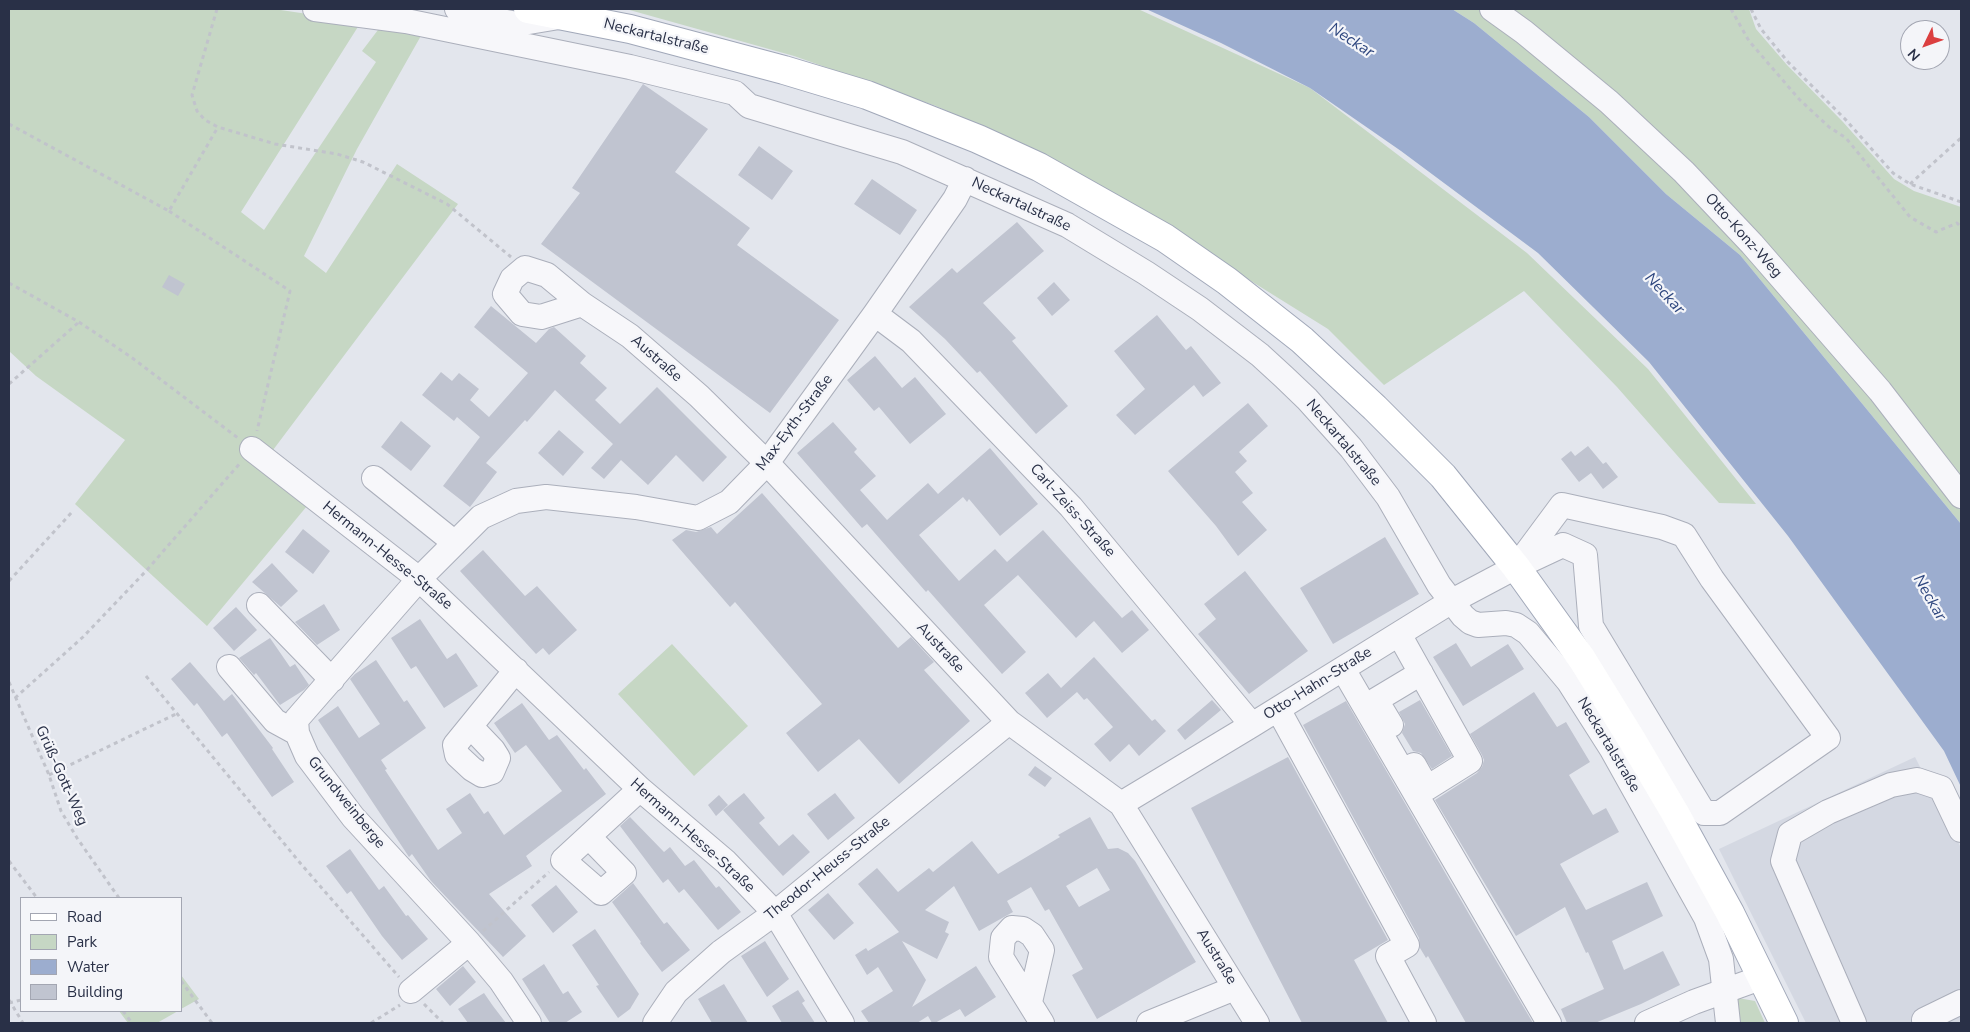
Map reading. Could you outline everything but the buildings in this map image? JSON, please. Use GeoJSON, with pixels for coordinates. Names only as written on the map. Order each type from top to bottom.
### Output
{"type":"FeatureCollection","features":[{"type":"Feature","properties":{"kind":"main road","name":"Neckartalstraße"},"geometry":{"type":"LineString","coordinates":[[528,9],[630,29],[704,48],[867,95],[978,139],[1039,167],[1165,238],[1228,281],[1302,340],[1375,408],[1443,476],[1516,566],[1582,659],[1675,813],[1763,977],[1784,1023]]}},
{"type":"Feature","properties":{"kind":"street","name":"Neckartalstraße"},"geometry":{"type":"LineString","coordinates":[[315,9],[406,21],[630,67],[736,94],[749,106],[902,152],[1067,225],[1200,309],[1260,355],[1307,399],[1351,448],[1388,497],[1439,585],[1463,616],[1470,622],[1486,626],[1506,623],[1516,625],[1528,633],[1574,688],[1616,756],[1706,918],[1721,959],[1728,1023]]}},
{"type":"Feature","properties":{"kind":"street"},"geometry":{"type":"LineString","coordinates":[[456,9],[469,15],[517,24],[567,16]]}},
{"type":"Feature","properties":{"kind":"street"},"geometry":{"type":"LineString","coordinates":[[601,9],[630,29]]}},
{"type":"Feature","properties":{"kind":"street","name":"Otto-Konz-Weg"},"geometry":{"type":"LineString","coordinates":[[1492,9],[1524,32],[1609,102],[1684,172],[1752,244],[1880,391],[1961,496]]}},
{"type":"Feature","properties":{"kind":"street","name":"Max-Eyth-Straße"},"geometry":{"type":"LineString","coordinates":[[419,579],[481,517],[516,501],[546,497],[636,507],[698,518],[729,502],[768,463],[955,199],[965,179]]}},
{"type":"Feature","properties":{"kind":"street"},"geometry":{"type":"LineString","coordinates":[[525,268],[512,279],[505,294],[522,314],[541,317],[582,304]]}},
{"type":"Feature","properties":{"kind":"street","name":"Austraße"},"geometry":{"type":"LineString","coordinates":[[525,268],[547,275],[582,304],[630,336],[699,396],[768,463],[1008,722],[1121,804],[1257,1023]]}},
{"type":"Feature","properties":{"kind":"street","name":"Carl-Zeiss-Straße"},"geometry":{"type":"LineString","coordinates":[[875,314],[911,342],[1071,507],[1252,725]]}},
{"type":"Feature","properties":{"kind":"street","name":"Hermann-Hesse-Straße"},"geometry":{"type":"LineString","coordinates":[[252,449],[419,579],[640,789],[726,862],[775,913],[842,1023]]}},
{"type":"Feature","properties":{"kind":"street"},"geometry":{"type":"LineString","coordinates":[[374,478],[455,543]]}},
{"type":"Feature","properties":{"kind":"street","name":"Otto-Hahn-Straße"},"geometry":{"type":"LineString","coordinates":[[1121,804],[1452,601],[1516,566],[1563,544],[1585,555],[1591,626],[1704,813],[1720,813],[1828,738],[1712,579],[1684,535],[1662,527],[1562,505],[1516,566]]}},
{"type":"Feature","properties":{"kind":"street"},"geometry":{"type":"LineString","coordinates":[[297,732],[296,720],[419,579]]}},
{"type":"Feature","properties":{"kind":"street"},"geometry":{"type":"LineString","coordinates":[[258,605],[332,680]]}},
{"type":"Feature","properties":{"kind":"street"},"geometry":{"type":"LineString","coordinates":[[1399,634],[1421,673],[1470,761],[1427,788],[1376,700],[1421,673]]}},
{"type":"Feature","properties":{"kind":"street"},"geometry":{"type":"LineString","coordinates":[[229,667],[275,721],[297,732]]}},
{"type":"Feature","properties":{"kind":"street"},"geometry":{"type":"LineString","coordinates":[[1343,669],[1549,1023]]}},
{"type":"Feature","properties":{"kind":"street"},"geometry":{"type":"LineString","coordinates":[[471,727],[516,670]]}},
{"type":"Feature","properties":{"kind":"street"},"geometry":{"type":"LineString","coordinates":[[1278,709],[1407,945],[1388,956],[1424,1023]]}},
{"type":"Feature","properties":{"kind":"street","name":"Theodor-Heuss-Straße"},"geometry":{"type":"LineString","coordinates":[[655,1023],[676,992],[721,952],[775,913],[1008,722]]}},
{"type":"Feature","properties":{"kind":"street","name":"Grundweinberge"},"geometry":{"type":"LineString","coordinates":[[297,732],[307,756],[354,817],[469,943],[501,981],[529,1023]]}},
{"type":"Feature","properties":{"kind":"street"},"geometry":{"type":"LineString","coordinates":[[1854,1023],[1783,861],[1790,834],[1828,812],[1891,785],[1917,780],[1941,788],[1961,830]]}},
{"type":"Feature","properties":{"kind":"street"},"geometry":{"type":"LineString","coordinates":[[589,837],[624,873],[601,893],[563,860],[640,789]]}},
{"type":"Feature","properties":{"kind":"street"},"geometry":{"type":"LineString","coordinates":[[413,993],[469,943]]}},
{"type":"Feature","properties":{"kind":"street"},"geometry":{"type":"LineString","coordinates":[[1647,1023],[1694,1002],[1763,977]]}},
{"type":"Feature","properties":{"kind":"street"},"geometry":{"type":"LineString","coordinates":[[1149,1023],[1235,988]]}},
{"type":"Feature","properties":{"kind":"street"},"geometry":{"type":"LineString","coordinates":[[1030,1002],[1042,1023]]}},
{"type":"Feature","properties":{"kind":"street"},"geometry":{"type":"LineString","coordinates":[[1925,1023],[1924,1020],[1961,1002]]}},
{"type":"Feature","properties":{"kind":"path"},"geometry":{"type":"LineString","coordinates":[[217,9],[192,95],[197,111],[205,120],[218,127],[275,144],[337,154],[363,162],[388,173],[447,204],[525,268]]}},
{"type":"Feature","properties":{"kind":"path"},"geometry":{"type":"LineString","coordinates":[[1731,9],[1749,41],[1798,99],[1829,127],[1846,138],[1910,217],[1936,232],[1957,222],[1961,226]]}},
{"type":"Feature","properties":{"kind":"path"},"geometry":{"type":"LineString","coordinates":[[1751,9],[1761,29],[1788,62],[1845,119],[1893,173],[1910,184],[1961,202]]}},
{"type":"Feature","properties":{"kind":"path"},"geometry":{"type":"LineString","coordinates":[[9,124],[169,211],[290,291],[252,449],[133,584],[83,637],[15,698]]}},
{"type":"Feature","properties":{"kind":"path"},"geometry":{"type":"LineString","coordinates":[[169,211],[218,127]]}},
{"type":"Feature","properties":{"kind":"path"},"geometry":{"type":"LineString","coordinates":[[1910,184],[1961,138]]}},
{"type":"Feature","properties":{"kind":"path"},"geometry":{"type":"LineString","coordinates":[[9,283],[79,322],[131,357],[252,449]]}},
{"type":"Feature","properties":{"kind":"path"},"geometry":{"type":"LineString","coordinates":[[9,384],[79,322]]}},
{"type":"Feature","properties":{"kind":"path"},"geometry":{"type":"LineString","coordinates":[[9,581],[73,512]]}},
{"type":"Feature","properties":{"kind":"path"},"geometry":{"type":"LineString","coordinates":[[146,676],[301,864],[413,993],[443,1023]]}},
{"type":"Feature","properties":{"kind":"path","name":"Grüß-Gott-Weg"},"geometry":{"type":"LineString","coordinates":[[9,682],[49,775],[61,811],[77,838],[118,897]]}},
{"type":"Feature","properties":{"kind":"path"},"geometry":{"type":"LineString","coordinates":[[49,775],[178,713]]}},
{"type":"Feature","properties":{"kind":"path"},"geometry":{"type":"LineString","coordinates":[[469,943],[563,860]]}},
{"type":"Feature","properties":{"kind":"path"},"geometry":{"type":"LineString","coordinates":[[9,861],[36,897]]}},
{"type":"Feature","properties":{"kind":"path"},"geometry":{"type":"LineString","coordinates":[[182,982],[212,1023]]}},
{"type":"Feature","properties":{"kind":"path"},"geometry":{"type":"LineString","coordinates":[[371,1023],[413,993]]}},
{"type":"Feature","properties":{"kind":"path"},"geometry":{"type":"LineString","coordinates":[[9,1002],[23,1023]]}},
{"type":"Feature","properties":{"kind":"path"},"geometry":{"type":"LineString","coordinates":[[124,1012],[132,1023]]}},
{"type":"Feature","properties":{"kind":"shaded area"},"geometry":{"type":"Polygon","coordinates":[[[1915,757],[1961,848],[1961,1023],[1806,1023],[1719,849],[1915,757]]]}},
{"type":"Feature","properties":{"kind":"green space"},"geometry":{"type":"Polygon","coordinates":[[[9,9],[274,9],[361,22],[241,212],[264,230],[376,62],[362,51],[381,26],[422,34],[357,149],[304,256],[326,273],[397,164],[458,204],[264,462],[312,500],[207,626],[75,504],[125,440],[36,376],[9,351],[9,9]]]}},
{"type":"Feature","properties":{"kind":"green space"},"geometry":{"type":"Polygon","coordinates":[[[626,9],[1138,9],[1310,88],[1527,253],[1648,369],[1756,504],[1719,503],[1617,387],[1524,291],[1384,385],[1328,329],[1060,162],[936,106],[794,56],[626,9]]]}},
{"type":"Feature","properties":{"kind":"green space"},"geometry":{"type":"Polygon","coordinates":[[[1452,9],[1749,9],[1756,29],[1787,65],[1843,122],[1894,179],[1914,191],[1961,207],[1961,524],[1740,255],[1666,194],[1589,117],[1474,23],[1452,9]]]}},
{"type":"Feature","properties":{"kind":"green space"},"geometry":{"type":"Polygon","coordinates":[[[672,644],[748,726],[694,776],[618,694],[672,644]]]}},
{"type":"Feature","properties":{"kind":"green space"},"geometry":{"type":"Polygon","coordinates":[[[182,976],[199,999],[182,1008],[182,976]]]}},
{"type":"Feature","properties":{"kind":"green space"},"geometry":{"type":"Polygon","coordinates":[[[1738,998],[1755,1001],[1765,1023],[1738,1023],[1738,998]]]}},
{"type":"Feature","properties":{"kind":"green space"},"geometry":{"type":"Polygon","coordinates":[[[120,1012],[176,1012],[157,1023],[128,1023],[120,1012]]]}},
{"type":"Feature","properties":{"kind":"water","name":"Neckar"},"geometry":{"type":"Polygon","coordinates":[[[1146,9],[1452,9],[1474,23],[1589,117],[1666,194],[1740,255],[1961,524],[1961,787],[1944,751],[1788,536],[1649,362],[1538,253],[1401,151],[1310,88],[1221,43],[1146,9]]]}}]}
